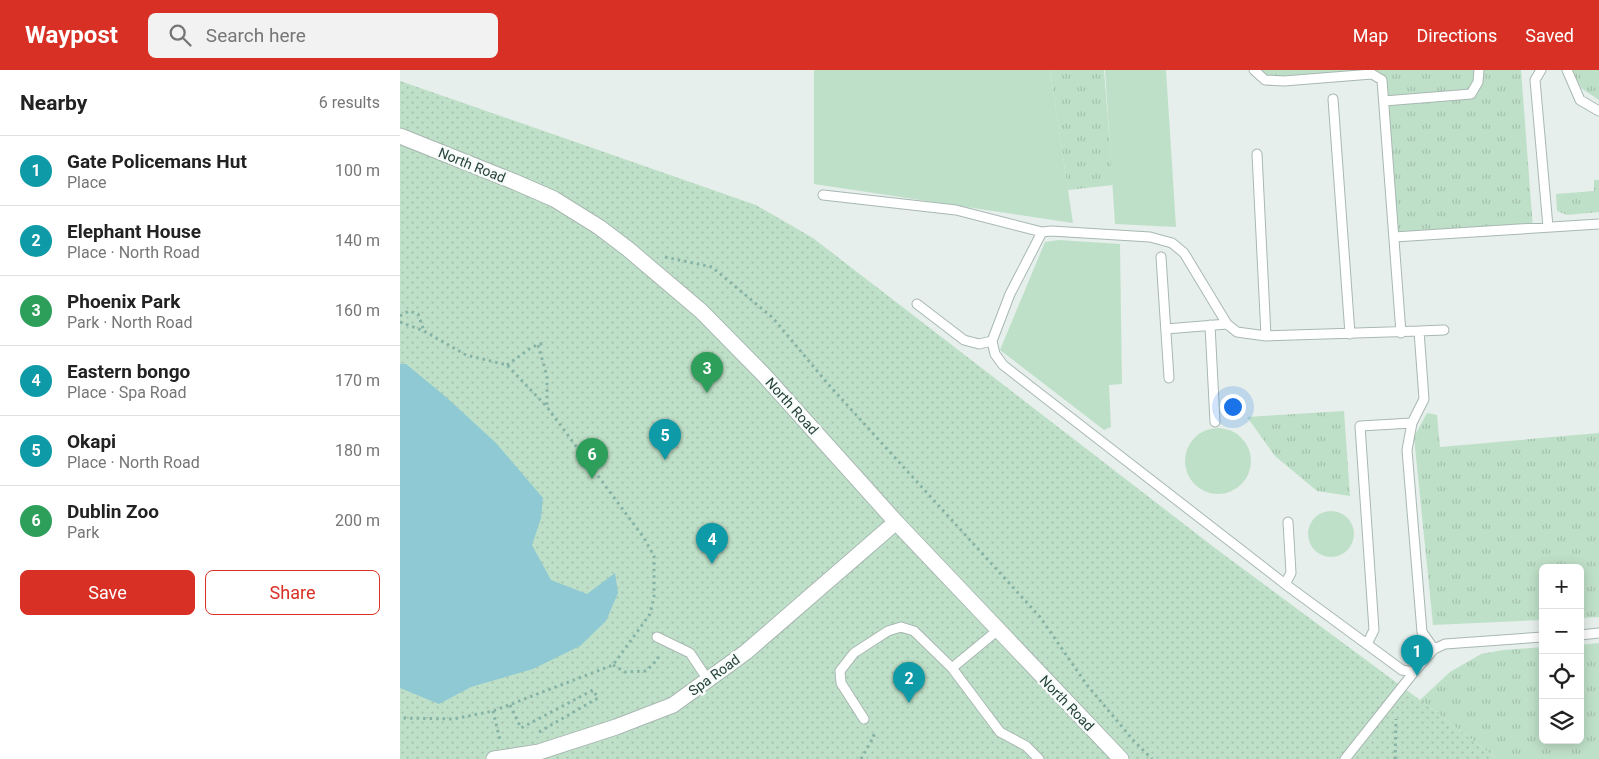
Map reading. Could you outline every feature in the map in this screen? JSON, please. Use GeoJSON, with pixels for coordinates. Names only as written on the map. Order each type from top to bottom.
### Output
{"type":"FeatureCollection","features":[{"type":"Feature","properties":{"kind":"street","name":"North Road"},"geometry":{"type":"LineString","coordinates":[[400,136],[554,199],[599,227],[628,249],[701,311],[752,362],[896,522],[1121,759]]}},
{"type":"Feature","properties":{"kind":"street","name":"Spa Road"},"geometry":{"type":"LineString","coordinates":[[498,753],[538,752],[616,727],[673,705],[746,652],[896,522]]}},
{"type":"Feature","properties":{"kind":"lane"},"geometry":{"type":"LineString","coordinates":[[1254,70],[1265,80],[1284,81],[1372,74],[1382,80],[1401,333]]}},
{"type":"Feature","properties":{"kind":"lane"},"geometry":{"type":"LineString","coordinates":[[1384,101],[1471,94],[1478,82],[1479,70]]}},
{"type":"Feature","properties":{"kind":"lane"},"geometry":{"type":"LineString","coordinates":[[1541,70],[1535,80],[1548,228]]}},
{"type":"Feature","properties":{"kind":"lane"},"geometry":{"type":"LineString","coordinates":[[1567,70],[1580,100],[1599,111]]}},
{"type":"Feature","properties":{"kind":"lane"},"geometry":{"type":"LineString","coordinates":[[1334,99],[1350,334]]}},
{"type":"Feature","properties":{"kind":"lane"},"geometry":{"type":"LineString","coordinates":[[1257,154],[1266,336]]}},
{"type":"Feature","properties":{"kind":"lane"},"geometry":{"type":"LineString","coordinates":[[823,195],[956,210],[1042,232],[1051,230],[1150,237],[1172,243],[1184,253],[1227,324],[1237,332],[1266,336],[1401,333],[1444,330]]}},
{"type":"Feature","properties":{"kind":"lane"},"geometry":{"type":"LineString","coordinates":[[1394,237],[1599,224]]}},
{"type":"Feature","properties":{"kind":"lane"},"geometry":{"type":"LineString","coordinates":[[1042,232],[1010,294],[992,341],[995,354],[1003,365],[1285,584],[1402,670],[1414,672]]}},
{"type":"Feature","properties":{"kind":"lane"},"geometry":{"type":"LineString","coordinates":[[1161,257],[1169,378]]}},
{"type":"Feature","properties":{"kind":"lane"},"geometry":{"type":"LineString","coordinates":[[917,304],[964,340],[979,344],[992,341]]}},
{"type":"Feature","properties":{"kind":"lane"},"geometry":{"type":"LineString","coordinates":[[1166,329],[1227,324]]}},
{"type":"Feature","properties":{"kind":"lane"},"geometry":{"type":"LineString","coordinates":[[1210,325],[1215,422]]}},
{"type":"Feature","properties":{"kind":"lane"},"geometry":{"type":"LineString","coordinates":[[1419,331],[1424,399],[1412,423],[1407,450],[1422,632],[1434,649]]}},
{"type":"Feature","properties":{"kind":"lane"},"geometry":{"type":"LineString","coordinates":[[1367,644],[1374,630],[1360,426],[1412,423]]}},
{"type":"Feature","properties":{"kind":"lane"},"geometry":{"type":"LineString","coordinates":[[1285,584],[1291,573],[1288,522]]}},
{"type":"Feature","properties":{"kind":"lane"},"geometry":{"type":"LineString","coordinates":[[864,718],[841,684],[840,671],[854,653],[888,631],[901,627],[914,631],[952,668],[1000,732],[1026,746],[1039,759]]}},
{"type":"Feature","properties":{"kind":"lane"},"geometry":{"type":"LineString","coordinates":[[952,668],[998,630]]}},
{"type":"Feature","properties":{"kind":"lane"},"geometry":{"type":"LineString","coordinates":[[1584,634],[1599,633]]}},
{"type":"Feature","properties":{"kind":"lane"},"geometry":{"type":"LineString","coordinates":[[658,637],[690,653],[708,680]]}},
{"type":"Feature","properties":{"kind":"lane"},"geometry":{"type":"LineString","coordinates":[[1345,759],[1397,691],[1434,649],[1445,644],[1539,637]]}},
{"type":"Feature","properties":{"kind":"path"},"geometry":{"type":"LineString","coordinates":[[628,249],[712,266],[773,318],[828,384],[1040,617],[1087,685],[1134,741],[1152,759]]}},
{"type":"Feature","properties":{"kind":"path"},"geometry":{"type":"LineString","coordinates":[[400,316],[409,311],[418,314],[424,331]]}},
{"type":"Feature","properties":{"kind":"path"},"geometry":{"type":"LineString","coordinates":[[400,322],[424,331],[466,355],[507,365],[547,407],[644,538],[654,556],[654,597],[650,614],[613,664],[494,711],[453,719],[400,718]]}},
{"type":"Feature","properties":{"kind":"path"},"geometry":{"type":"LineString","coordinates":[[507,365],[532,346],[546,342]]}},
{"type":"Feature","properties":{"kind":"path"},"geometry":{"type":"LineString","coordinates":[[538,345],[547,376],[547,407]]}},
{"type":"Feature","properties":{"kind":"path"},"geometry":{"type":"LineString","coordinates":[[613,664],[625,672],[646,671],[658,659],[658,637],[650,614]]}},
{"type":"Feature","properties":{"kind":"path"},"geometry":{"type":"LineString","coordinates":[[510,705],[521,728],[593,690],[598,698],[531,736]]}},
{"type":"Feature","properties":{"kind":"path"},"geometry":{"type":"LineString","coordinates":[[1394,759],[1397,691]]}},
{"type":"Feature","properties":{"kind":"path"},"geometry":{"type":"LineString","coordinates":[[494,711],[498,753]]}},
{"type":"Feature","properties":{"kind":"path"},"geometry":{"type":"LineString","coordinates":[[861,759],[874,736],[864,718]]}},
{"type":"Feature","properties":{"kind":"green space"},"geometry":{"type":"Polygon","coordinates":[[[814,70],[1050,70],[1073,223],[814,184],[814,70]]]}},
{"type":"Feature","properties":{"kind":"green space"},"geometry":{"type":"Polygon","coordinates":[[[1050,70],[1104,70],[1113,185],[1068,190],[1050,70]]]}},
{"type":"Feature","properties":{"kind":"green space"},"geometry":{"type":"Polygon","coordinates":[[[1105,70],[1166,70],[1176,227],[1115,224],[1105,70]]]}},
{"type":"Feature","properties":{"kind":"green space"},"geometry":{"type":"Polygon","coordinates":[[[1254,70],[1521,70],[1533,229],[1394,237],[1382,80],[1372,74],[1265,80],[1254,70]]]}},
{"type":"Feature","properties":{"kind":"green space"},"geometry":{"type":"Polygon","coordinates":[[[1572,70],[1599,70],[1599,100],[1581,88],[1572,70]]]}},
{"type":"Feature","properties":{"kind":"green space"},"geometry":{"type":"Polygon","coordinates":[[[400,81],[756,205],[813,238],[1215,548],[1497,759],[400,759],[400,81]]]}},
{"type":"Feature","properties":{"kind":"green space"},"geometry":{"type":"Polygon","coordinates":[[[1594,180],[1599,180],[1599,212],[1567,215],[1557,211],[1556,194],[1594,191],[1594,180]]]}},
{"type":"Feature","properties":{"kind":"green space"},"geometry":{"type":"Polygon","coordinates":[[[1059,240],[1120,244],[1122,384],[1109,385],[1111,427],[1104,430],[1000,350],[1045,242],[1059,240]]]}},
{"type":"Feature","properties":{"kind":"green space"},"geometry":{"type":"Polygon","coordinates":[[[1344,411],[1350,496],[1317,491],[1275,456],[1247,417],[1344,411]]]}},
{"type":"Feature","properties":{"kind":"green space"},"geometry":{"type":"Polygon","coordinates":[[[1427,413],[1437,415],[1440,447],[1599,433],[1599,617],[1584,618],[1584,564],[1539,564],[1539,620],[1433,625],[1414,437],[1427,413]]]}},
{"type":"Feature","properties":{"kind":"green space"},"geometry":{"type":"Polygon","coordinates":[[[1212,428],[1224,428],[1236,433],[1246,443],[1251,455],[1249,474],[1236,489],[1224,494],[1212,494],[1200,489],[1190,479],[1185,467],[1185,455],[1190,443],[1200,433],[1212,428]]]}},
{"type":"Feature","properties":{"kind":"green space"},"geometry":{"type":"Polygon","coordinates":[[[1326,511],[1336,511],[1350,521],[1354,534],[1350,547],[1344,553],[1336,557],[1326,557],[1312,547],[1308,539],[1308,529],[1318,515],[1326,511]]]}},
{"type":"Feature","properties":{"kind":"green space"},"geometry":{"type":"Polygon","coordinates":[[[1599,643],[1599,759],[1497,759],[1420,700],[1450,672],[1481,654],[1539,647],[1539,744],[1584,744],[1584,645],[1599,643]]]}},
{"type":"Feature","properties":{"kind":"water"},"geometry":{"type":"Polygon","coordinates":[[[400,364],[406,364],[446,397],[496,443],[543,498],[541,518],[532,545],[551,580],[587,594],[615,573],[618,593],[606,621],[580,646],[533,669],[471,687],[439,704],[400,688],[400,364]]]}},
{"type":"Feature","properties":{"kind":"place","name":"Phoenix Park"},"geometry":{"type":"Point","coordinates":[707,393]}},
{"type":"Feature","properties":{"kind":"place","name":"Okapi"},"geometry":{"type":"Point","coordinates":[665,460]}},
{"type":"Feature","properties":{"kind":"place","name":"Dublin Zoo"},"geometry":{"type":"Point","coordinates":[592,479]}},
{"type":"Feature","properties":{"kind":"place","name":"Eastern bongo"},"geometry":{"type":"Point","coordinates":[712,564]}},
{"type":"Feature","properties":{"kind":"place","name":"Gate Policemans Hut"},"geometry":{"type":"Point","coordinates":[1417,676]}},
{"type":"Feature","properties":{"kind":"place","name":"Elephant House"},"geometry":{"type":"Point","coordinates":[909,703]}}]}
